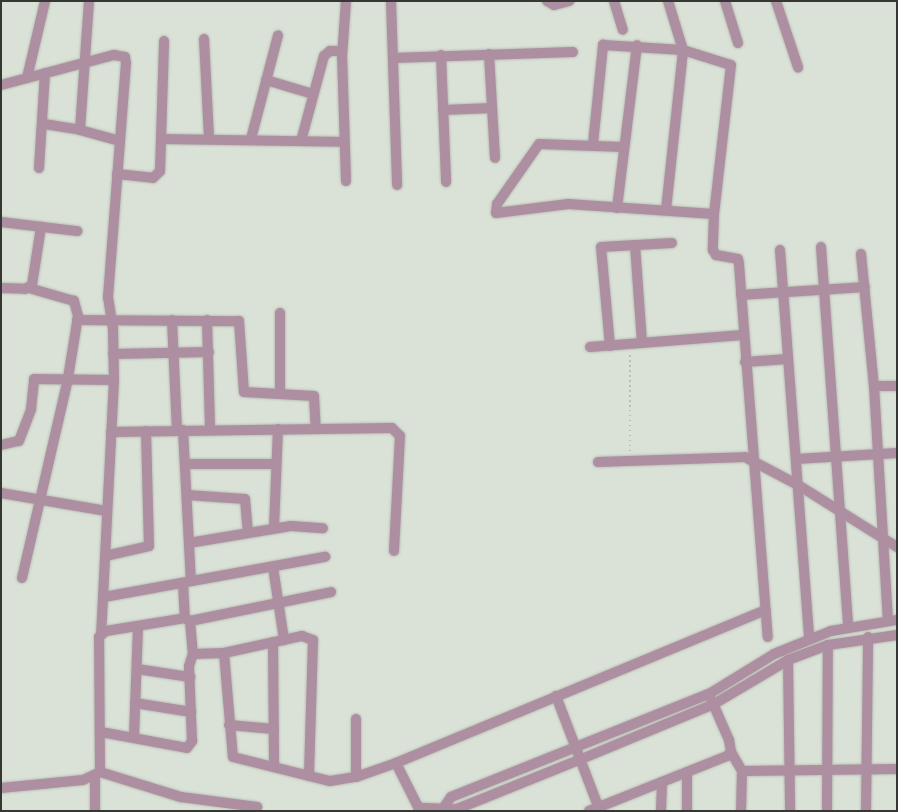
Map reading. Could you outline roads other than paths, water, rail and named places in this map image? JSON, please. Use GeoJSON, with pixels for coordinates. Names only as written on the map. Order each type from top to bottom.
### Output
{"type":"FeatureCollection","features":[{"type":"Feature","properties":{"kind":"street"},"geometry":{"type":"LineString","coordinates":[[27,78],[45,1]]}},
{"type":"Feature","properties":{"kind":"street"},"geometry":{"type":"LineString","coordinates":[[80,130],[89,1]]}},
{"type":"Feature","properties":{"kind":"street"},"geometry":{"type":"LineString","coordinates":[[346,1],[342,51],[346,181]]}},
{"type":"Feature","properties":{"kind":"street"},"geometry":{"type":"LineString","coordinates":[[391,1],[397,185]]}},
{"type":"Feature","properties":{"kind":"street"},"geometry":{"type":"LineString","coordinates":[[547,1],[554,5],[569,1]]}},
{"type":"Feature","properties":{"kind":"street"},"geometry":{"type":"LineString","coordinates":[[614,1],[623,30]]}},
{"type":"Feature","properties":{"kind":"street"},"geometry":{"type":"LineString","coordinates":[[666,210],[683,50],[668,1]]}},
{"type":"Feature","properties":{"kind":"street"},"geometry":{"type":"LineString","coordinates":[[725,1],[738,43]]}},
{"type":"Feature","properties":{"kind":"street"},"geometry":{"type":"LineString","coordinates":[[776,1],[798,67]]}},
{"type":"Feature","properties":{"kind":"street"},"geometry":{"type":"LineString","coordinates":[[251,139],[278,36]]}},
{"type":"Feature","properties":{"kind":"street"},"geometry":{"type":"LineString","coordinates":[[204,39],[208,138]]}},
{"type":"Feature","properties":{"kind":"street"},"geometry":{"type":"LineString","coordinates":[[117,174],[158,176],[164,41]]}},
{"type":"Feature","properties":{"kind":"street"},"geometry":{"type":"LineString","coordinates":[[593,144],[599,50],[609,44],[683,50],[727,62],[732,69],[714,214],[713,250],[716,255],[738,260],[768,637]]}},
{"type":"Feature","properties":{"kind":"street"},"geometry":{"type":"LineString","coordinates":[[617,208],[637,45]]}},
{"type":"Feature","properties":{"kind":"street"},"geometry":{"type":"LineString","coordinates":[[301,141],[324,56],[330,51],[342,51]]}},
{"type":"Feature","properties":{"kind":"street"},"geometry":{"type":"LineString","coordinates":[[392,58],[573,52]]}},
{"type":"Feature","properties":{"kind":"street"},"geometry":{"type":"LineString","coordinates":[[489,54],[495,158]]}},
{"type":"Feature","properties":{"kind":"street"},"geometry":{"type":"LineString","coordinates":[[1,88],[2,84],[114,55],[124,58],[120,141],[108,297],[112,321],[114,380],[101,633],[101,732],[95,811]]}},
{"type":"Feature","properties":{"kind":"street"},"geometry":{"type":"LineString","coordinates":[[441,55],[446,182]]}},
{"type":"Feature","properties":{"kind":"street"},"geometry":{"type":"LineString","coordinates":[[39,168],[44,124],[45,73]]}},
{"type":"Feature","properties":{"kind":"street"},"geometry":{"type":"LineString","coordinates":[[266,80],[313,94]]}},
{"type":"Feature","properties":{"kind":"street"},"geometry":{"type":"LineString","coordinates":[[443,110],[492,108]]}},
{"type":"Feature","properties":{"kind":"street"},"geometry":{"type":"LineString","coordinates":[[44,124],[80,130],[120,141]]}},
{"type":"Feature","properties":{"kind":"street"},"geometry":{"type":"LineString","coordinates":[[161,139],[208,138],[344,142]]}},
{"type":"Feature","properties":{"kind":"street"},"geometry":{"type":"LineString","coordinates":[[623,147],[593,144],[539,144],[498,204],[496,213],[568,204],[714,214]]}},
{"type":"Feature","properties":{"kind":"street"},"geometry":{"type":"LineString","coordinates":[[1,222],[77,231]]}},
{"type":"Feature","properties":{"kind":"street"},"geometry":{"type":"LineString","coordinates":[[29,288],[41,227]]}},
{"type":"Feature","properties":{"kind":"street"},"geometry":{"type":"LineString","coordinates":[[610,346],[601,247],[672,243]]}},
{"type":"Feature","properties":{"kind":"street"},"geometry":{"type":"LineString","coordinates":[[635,245],[642,343]]}},
{"type":"Feature","properties":{"kind":"street"},"geometry":{"type":"LineString","coordinates":[[821,247],[834,457],[848,628]]}},
{"type":"Feature","properties":{"kind":"street"},"geometry":{"type":"LineString","coordinates":[[780,250],[809,639]]}},
{"type":"Feature","properties":{"kind":"street"},"geometry":{"type":"LineString","coordinates":[[444,806],[451,797],[708,694],[774,654],[809,639],[848,628],[892,620],[874,386],[861,254]]}},
{"type":"Feature","properties":{"kind":"street"},"geometry":{"type":"LineString","coordinates":[[741,295],[865,287]]}},
{"type":"Feature","properties":{"kind":"street"},"geometry":{"type":"LineString","coordinates":[[1,288],[29,288],[74,301],[77,320],[68,378],[38,499],[22,578]]}},
{"type":"Feature","properties":{"kind":"street"},"geometry":{"type":"LineString","coordinates":[[280,314],[280,394]]}},
{"type":"Feature","properties":{"kind":"street"},"geometry":{"type":"LineString","coordinates":[[77,320],[234,319],[241,325],[244,392],[314,396],[316,429]]}},
{"type":"Feature","properties":{"kind":"street"},"geometry":{"type":"LineString","coordinates":[[101,732],[134,736],[187,748],[192,741],[190,677],[192,654],[187,619],[189,543],[185,464],[180,430],[172,320]]}},
{"type":"Feature","properties":{"kind":"street"},"geometry":{"type":"LineString","coordinates":[[207,320],[210,430]]}},
{"type":"Feature","properties":{"kind":"street"},"geometry":{"type":"LineString","coordinates":[[590,347],[743,336]]}},
{"type":"Feature","properties":{"kind":"street"},"geometry":{"type":"LineString","coordinates":[[113,354],[208,352]]}},
{"type":"Feature","properties":{"kind":"street"},"geometry":{"type":"LineString","coordinates":[[745,362],[788,359]]}},
{"type":"Feature","properties":{"kind":"street"},"geometry":{"type":"LineString","coordinates":[[1,444],[19,442],[31,409],[34,379],[114,380]]}},
{"type":"Feature","properties":{"kind":"street"},"geometry":{"type":"LineString","coordinates":[[874,386],[897,386]]}},
{"type":"Feature","properties":{"kind":"street"},"geometry":{"type":"LineString","coordinates":[[274,528],[278,429]]}},
{"type":"Feature","properties":{"kind":"street"},"geometry":{"type":"LineString","coordinates":[[111,432],[278,429],[398,431],[394,551]]}},
{"type":"Feature","properties":{"kind":"street"},"geometry":{"type":"LineString","coordinates":[[105,556],[150,546],[146,431]]}},
{"type":"Feature","properties":{"kind":"street"},"geometry":{"type":"LineString","coordinates":[[796,459],[897,453]]}},
{"type":"Feature","properties":{"kind":"street"},"geometry":{"type":"LineString","coordinates":[[598,462],[715,456],[753,460],[798,485],[897,547]]}},
{"type":"Feature","properties":{"kind":"street"},"geometry":{"type":"LineString","coordinates":[[185,464],[276,464]]}},
{"type":"Feature","properties":{"kind":"street"},"geometry":{"type":"LineString","coordinates":[[1,492],[106,510]]}},
{"type":"Feature","properties":{"kind":"street"},"geometry":{"type":"LineString","coordinates":[[186,495],[245,499],[248,532]]}},
{"type":"Feature","properties":{"kind":"street"},"geometry":{"type":"LineString","coordinates":[[189,543],[274,528],[323,528]]}},
{"type":"Feature","properties":{"kind":"street"},"geometry":{"type":"LineString","coordinates":[[104,597],[325,557]]}},
{"type":"Feature","properties":{"kind":"street"},"geometry":{"type":"LineString","coordinates":[[273,566],[284,640]]}},
{"type":"Feature","properties":{"kind":"street"},"geometry":{"type":"LineString","coordinates":[[101,633],[332,592]]}},
{"type":"Feature","properties":{"kind":"street"},"geometry":{"type":"LineString","coordinates":[[224,653],[233,757],[330,781],[356,777],[396,763],[766,610]]}},
{"type":"Feature","properties":{"kind":"street"},"geometry":{"type":"LineString","coordinates":[[134,736],[138,626]]}},
{"type":"Feature","properties":{"kind":"street"},"geometry":{"type":"LineString","coordinates":[[396,763],[418,806],[457,808],[714,704],[788,660],[828,645],[868,636],[897,635]]}},
{"type":"Feature","properties":{"kind":"street"},"geometry":{"type":"LineString","coordinates":[[866,811],[868,636]]}},
{"type":"Feature","properties":{"kind":"street"},"geometry":{"type":"LineString","coordinates":[[192,654],[224,653],[273,642],[308,637],[314,644],[308,776]]}},
{"type":"Feature","properties":{"kind":"street"},"geometry":{"type":"LineString","coordinates":[[273,642],[274,767]]}},
{"type":"Feature","properties":{"kind":"street"},"geometry":{"type":"LineString","coordinates":[[827,811],[828,645]]}},
{"type":"Feature","properties":{"kind":"street"},"geometry":{"type":"LineString","coordinates":[[788,660],[790,811]]}},
{"type":"Feature","properties":{"kind":"street"},"geometry":{"type":"LineString","coordinates":[[137,669],[190,677]]}},
{"type":"Feature","properties":{"kind":"street"},"geometry":{"type":"LineString","coordinates":[[708,694],[714,704],[731,752],[742,771],[741,811]]}},
{"type":"Feature","properties":{"kind":"street"},"geometry":{"type":"LineString","coordinates":[[556,696],[596,810],[731,752]]}},
{"type":"Feature","properties":{"kind":"street"},"geometry":{"type":"LineString","coordinates":[[135,704],[191,712]]}},
{"type":"Feature","properties":{"kind":"street"},"geometry":{"type":"LineString","coordinates":[[356,719],[356,777]]}},
{"type":"Feature","properties":{"kind":"street"},"geometry":{"type":"LineString","coordinates":[[229,725],[274,729]]}},
{"type":"Feature","properties":{"kind":"street"},"geometry":{"type":"LineString","coordinates":[[742,771],[897,769]]}},
{"type":"Feature","properties":{"kind":"street"},"geometry":{"type":"LineString","coordinates":[[687,772],[687,811]]}},
{"type":"Feature","properties":{"kind":"street"},"geometry":{"type":"LineString","coordinates":[[1,788],[97,775],[181,798],[257,807]]}},
{"type":"Feature","properties":{"kind":"street"},"geometry":{"type":"LineString","coordinates":[[661,811],[662,782]]}}]}
